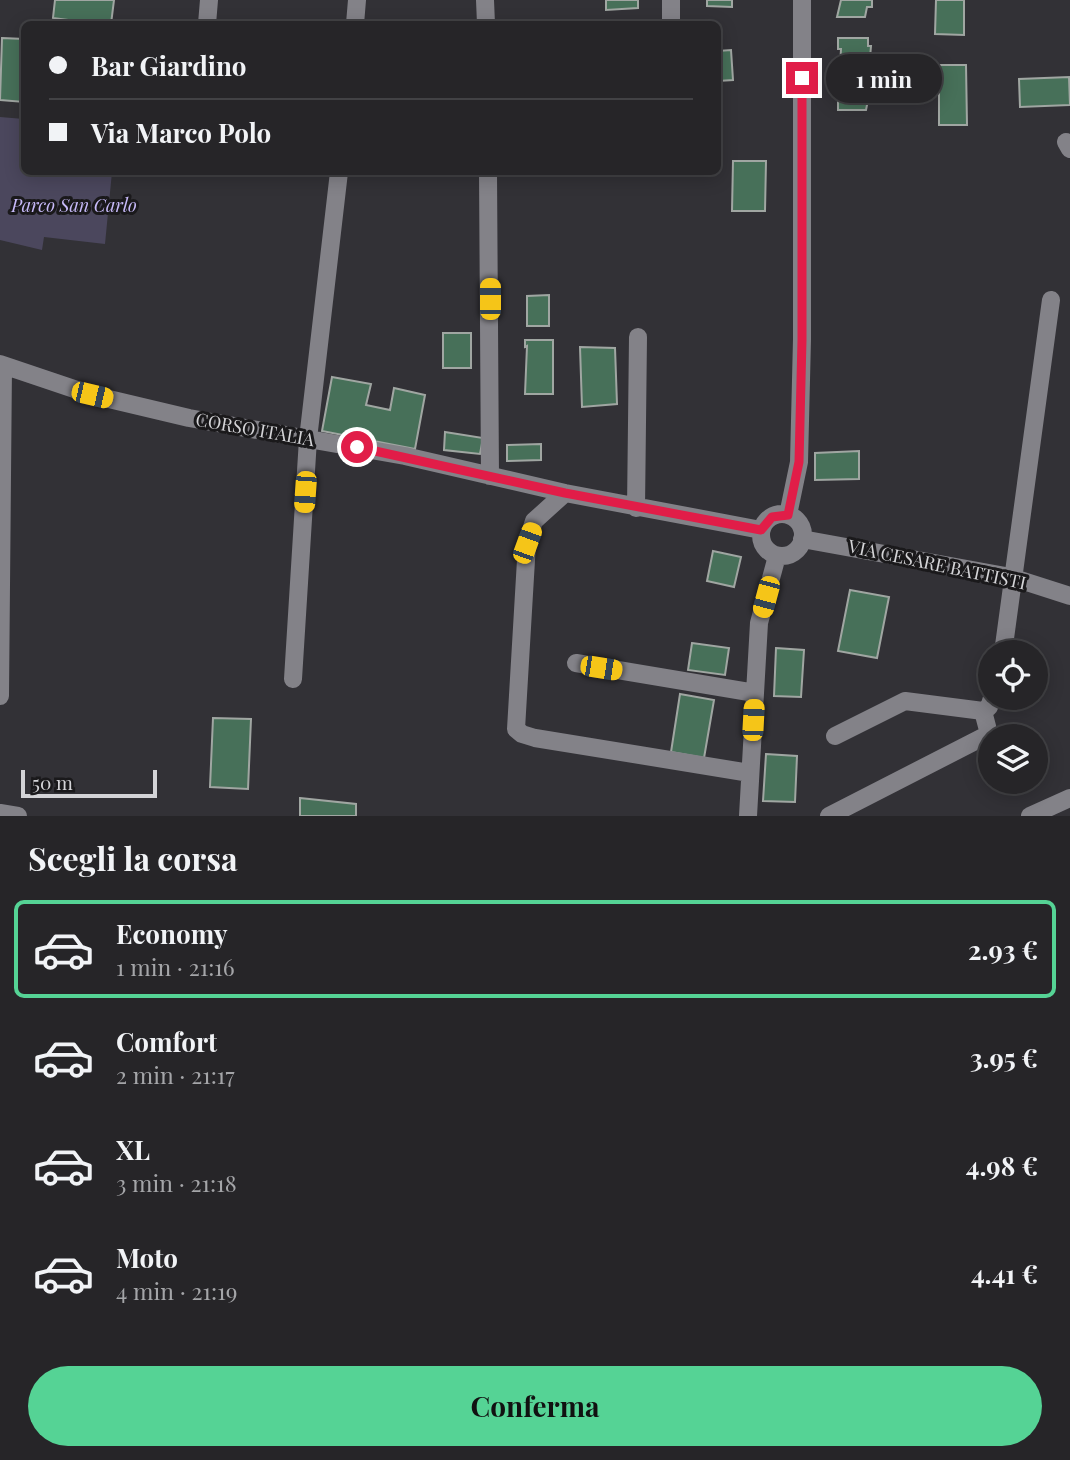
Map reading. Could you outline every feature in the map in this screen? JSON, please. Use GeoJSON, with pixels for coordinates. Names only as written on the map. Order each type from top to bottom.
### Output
{"type":"FeatureCollection","features":[{"type":"Feature","properties":{"kind":"street"},"geometry":{"type":"LineString","coordinates":[[207,21],[209,0]]}},
{"type":"Feature","properties":{"kind":"street"},"geometry":{"type":"LineString","coordinates":[[355,21],[357,0]]}},
{"type":"Feature","properties":{"kind":"street"},"geometry":{"type":"LineString","coordinates":[[485,0],[486,21]]}},
{"type":"Feature","properties":{"kind":"street"},"geometry":{"type":"LineString","coordinates":[[670,0],[671,21]]}},
{"type":"Feature","properties":{"kind":"street"},"geometry":{"type":"LineString","coordinates":[[788,515],[799,462],[800,435],[802,0]]}},
{"type":"Feature","properties":{"kind":"street"},"geometry":{"type":"LineString","coordinates":[[293,679],[308,439],[339,175]]}},
{"type":"Feature","properties":{"kind":"street"},"geometry":{"type":"LineString","coordinates":[[488,175],[490,476]]}},
{"type":"Feature","properties":{"kind":"street"},"geometry":{"type":"LineString","coordinates":[[1004,640],[1051,300]]}},
{"type":"Feature","properties":{"kind":"street"},"geometry":{"type":"LineString","coordinates":[[636,508],[638,337]]}},
{"type":"Feature","properties":{"kind":"street"},"geometry":{"type":"LineString","coordinates":[[0,696],[1,365]]}},
{"type":"Feature","properties":{"kind":"street","name":"CORSO ITALIA"},"geometry":{"type":"LineString","coordinates":[[1,365],[104,398],[189,418],[405,456],[636,508],[761,530]]}},
{"type":"Feature","properties":{"kind":"street"},"geometry":{"type":"LineString","coordinates":[[565,493],[534,521],[527,543],[516,729],[535,738],[750,773]]}},
{"type":"Feature","properties":{"kind":"street"},"geometry":{"type":"LineString","coordinates":[[788,515],[798,522],[802,538],[794,552],[777,556],[764,546],[761,530],[772,517],[788,515]]}},
{"type":"Feature","properties":{"kind":"street","name":"VIA CESARE BATTISTI"},"geometry":{"type":"LineString","coordinates":[[802,538],[1011,577],[1070,596]]}},
{"type":"Feature","properties":{"kind":"street"},"geometry":{"type":"LineString","coordinates":[[748,816],[759,623],[777,556]]}},
{"type":"Feature","properties":{"kind":"street"},"geometry":{"type":"LineString","coordinates":[[576,663],[755,693]]}},
{"type":"Feature","properties":{"kind":"street"},"geometry":{"type":"LineString","coordinates":[[835,736],[905,701],[978,705]]}},
{"type":"Feature","properties":{"kind":"street"},"geometry":{"type":"LineString","coordinates":[[830,816],[989,733],[987,710]]}},
{"type":"Feature","properties":{"kind":"street"},"geometry":{"type":"LineString","coordinates":[[1030,816],[1070,798]]}},
{"type":"Feature","properties":{"kind":"street"},"geometry":{"type":"LineString","coordinates":[[0,813],[18,816]]}},
{"type":"Feature","properties":{"kind":"green space","name":"Parco San Carlo"},"geometry":{"type":"Polygon","coordinates":[[[0,117],[21,119],[21,175],[112,175],[105,244],[44,237],[42,250],[0,240],[0,117]]]}},
{"type":"Feature","properties":{"kind":"building"},"geometry":{"type":"Polygon","coordinates":[[[55,0],[114,0],[111,21],[53,18],[55,0]]]}},
{"type":"Feature","properties":{"kind":"building"},"geometry":{"type":"Polygon","coordinates":[[[606,0],[638,0],[638,8],[606,10],[606,0]]]}},
{"type":"Feature","properties":{"kind":"building"},"geometry":{"type":"Polygon","coordinates":[[[707,0],[732,0],[732,7],[707,6],[707,0]]]}},
{"type":"Feature","properties":{"kind":"building"},"geometry":{"type":"Polygon","coordinates":[[[841,0],[872,0],[872,7],[867,7],[865,17],[837,17],[841,0]]]}},
{"type":"Feature","properties":{"kind":"building"},"geometry":{"type":"Polygon","coordinates":[[[936,0],[964,0],[964,35],[935,34],[936,0]]]}},
{"type":"Feature","properties":{"kind":"building"},"geometry":{"type":"Polygon","coordinates":[[[2,38],[21,39],[21,102],[0,100],[2,38]]]}},
{"type":"Feature","properties":{"kind":"building"},"geometry":{"type":"Polygon","coordinates":[[[838,38],[868,38],[868,46],[871,46],[868,81],[873,81],[873,100],[868,100],[866,110],[838,110],[842,85],[839,85],[841,49],[838,49],[838,38]]]}},
{"type":"Feature","properties":{"kind":"building"},"geometry":{"type":"Polygon","coordinates":[[[731,50],[733,80],[721,81],[721,51],[731,50]]]}},
{"type":"Feature","properties":{"kind":"building"},"geometry":{"type":"Polygon","coordinates":[[[939,65],[966,65],[967,125],[939,125],[939,65]]]}},
{"type":"Feature","properties":{"kind":"building"},"geometry":{"type":"Polygon","coordinates":[[[1069,77],[1070,105],[1020,107],[1019,79],[1069,77]]]}},
{"type":"Feature","properties":{"kind":"building"},"geometry":{"type":"Polygon","coordinates":[[[733,161],[766,161],[765,211],[732,211],[733,161]]]}},
{"type":"Feature","properties":{"kind":"building"},"geometry":{"type":"Polygon","coordinates":[[[549,295],[549,326],[527,326],[527,296],[549,295]]]}},
{"type":"Feature","properties":{"kind":"building"},"geometry":{"type":"Polygon","coordinates":[[[443,333],[471,333],[471,368],[443,368],[443,333]]]}},
{"type":"Feature","properties":{"kind":"building"},"geometry":{"type":"Polygon","coordinates":[[[525,340],[553,340],[553,394],[525,394],[525,340]]]}},
{"type":"Feature","properties":{"kind":"building"},"geometry":{"type":"Polygon","coordinates":[[[580,347],[615,348],[617,404],[582,407],[580,347]]]}},
{"type":"Feature","properties":{"kind":"building"},"geometry":{"type":"Polygon","coordinates":[[[332,377],[371,384],[366,405],[390,410],[394,388],[425,395],[415,449],[322,431],[332,377]]]}},
{"type":"Feature","properties":{"kind":"building"},"geometry":{"type":"Polygon","coordinates":[[[445,432],[483,438],[480,454],[444,450],[445,432]]]}},
{"type":"Feature","properties":{"kind":"building"},"geometry":{"type":"Polygon","coordinates":[[[541,444],[541,460],[507,461],[507,445],[541,444]]]}},
{"type":"Feature","properties":{"kind":"building"},"geometry":{"type":"Polygon","coordinates":[[[859,451],[859,479],[815,480],[815,453],[859,451]]]}},
{"type":"Feature","properties":{"kind":"building"},"geometry":{"type":"Polygon","coordinates":[[[713,551],[741,557],[734,587],[707,581],[713,551]]]}},
{"type":"Feature","properties":{"kind":"building"},"geometry":{"type":"Polygon","coordinates":[[[850,590],[889,597],[877,658],[838,651],[850,590]]]}},
{"type":"Feature","properties":{"kind":"building"},"geometry":{"type":"Polygon","coordinates":[[[692,643],[729,648],[725,675],[688,670],[692,643]]]}},
{"type":"Feature","properties":{"kind":"building"},"geometry":{"type":"Polygon","coordinates":[[[776,648],[804,650],[801,697],[774,696],[776,648]]]}},
{"type":"Feature","properties":{"kind":"building"},"geometry":{"type":"Polygon","coordinates":[[[680,694],[714,700],[704,758],[671,752],[680,694]]]}},
{"type":"Feature","properties":{"kind":"building"},"geometry":{"type":"Polygon","coordinates":[[[213,718],[251,719],[248,789],[210,787],[213,718]]]}},
{"type":"Feature","properties":{"kind":"building"},"geometry":{"type":"Polygon","coordinates":[[[766,754],[797,756],[795,802],[763,801],[766,754]]]}},
{"type":"Feature","properties":{"kind":"building"},"geometry":{"type":"Polygon","coordinates":[[[300,798],[356,804],[356,816],[300,816],[300,798]]]}},
{"type":"Feature","properties":{"kind":"route"},"geometry":{"type":"LineString","coordinates":[[357,447],[636,508],[761,530],[772,517],[788,515],[799,462],[802,78]]}}]}
